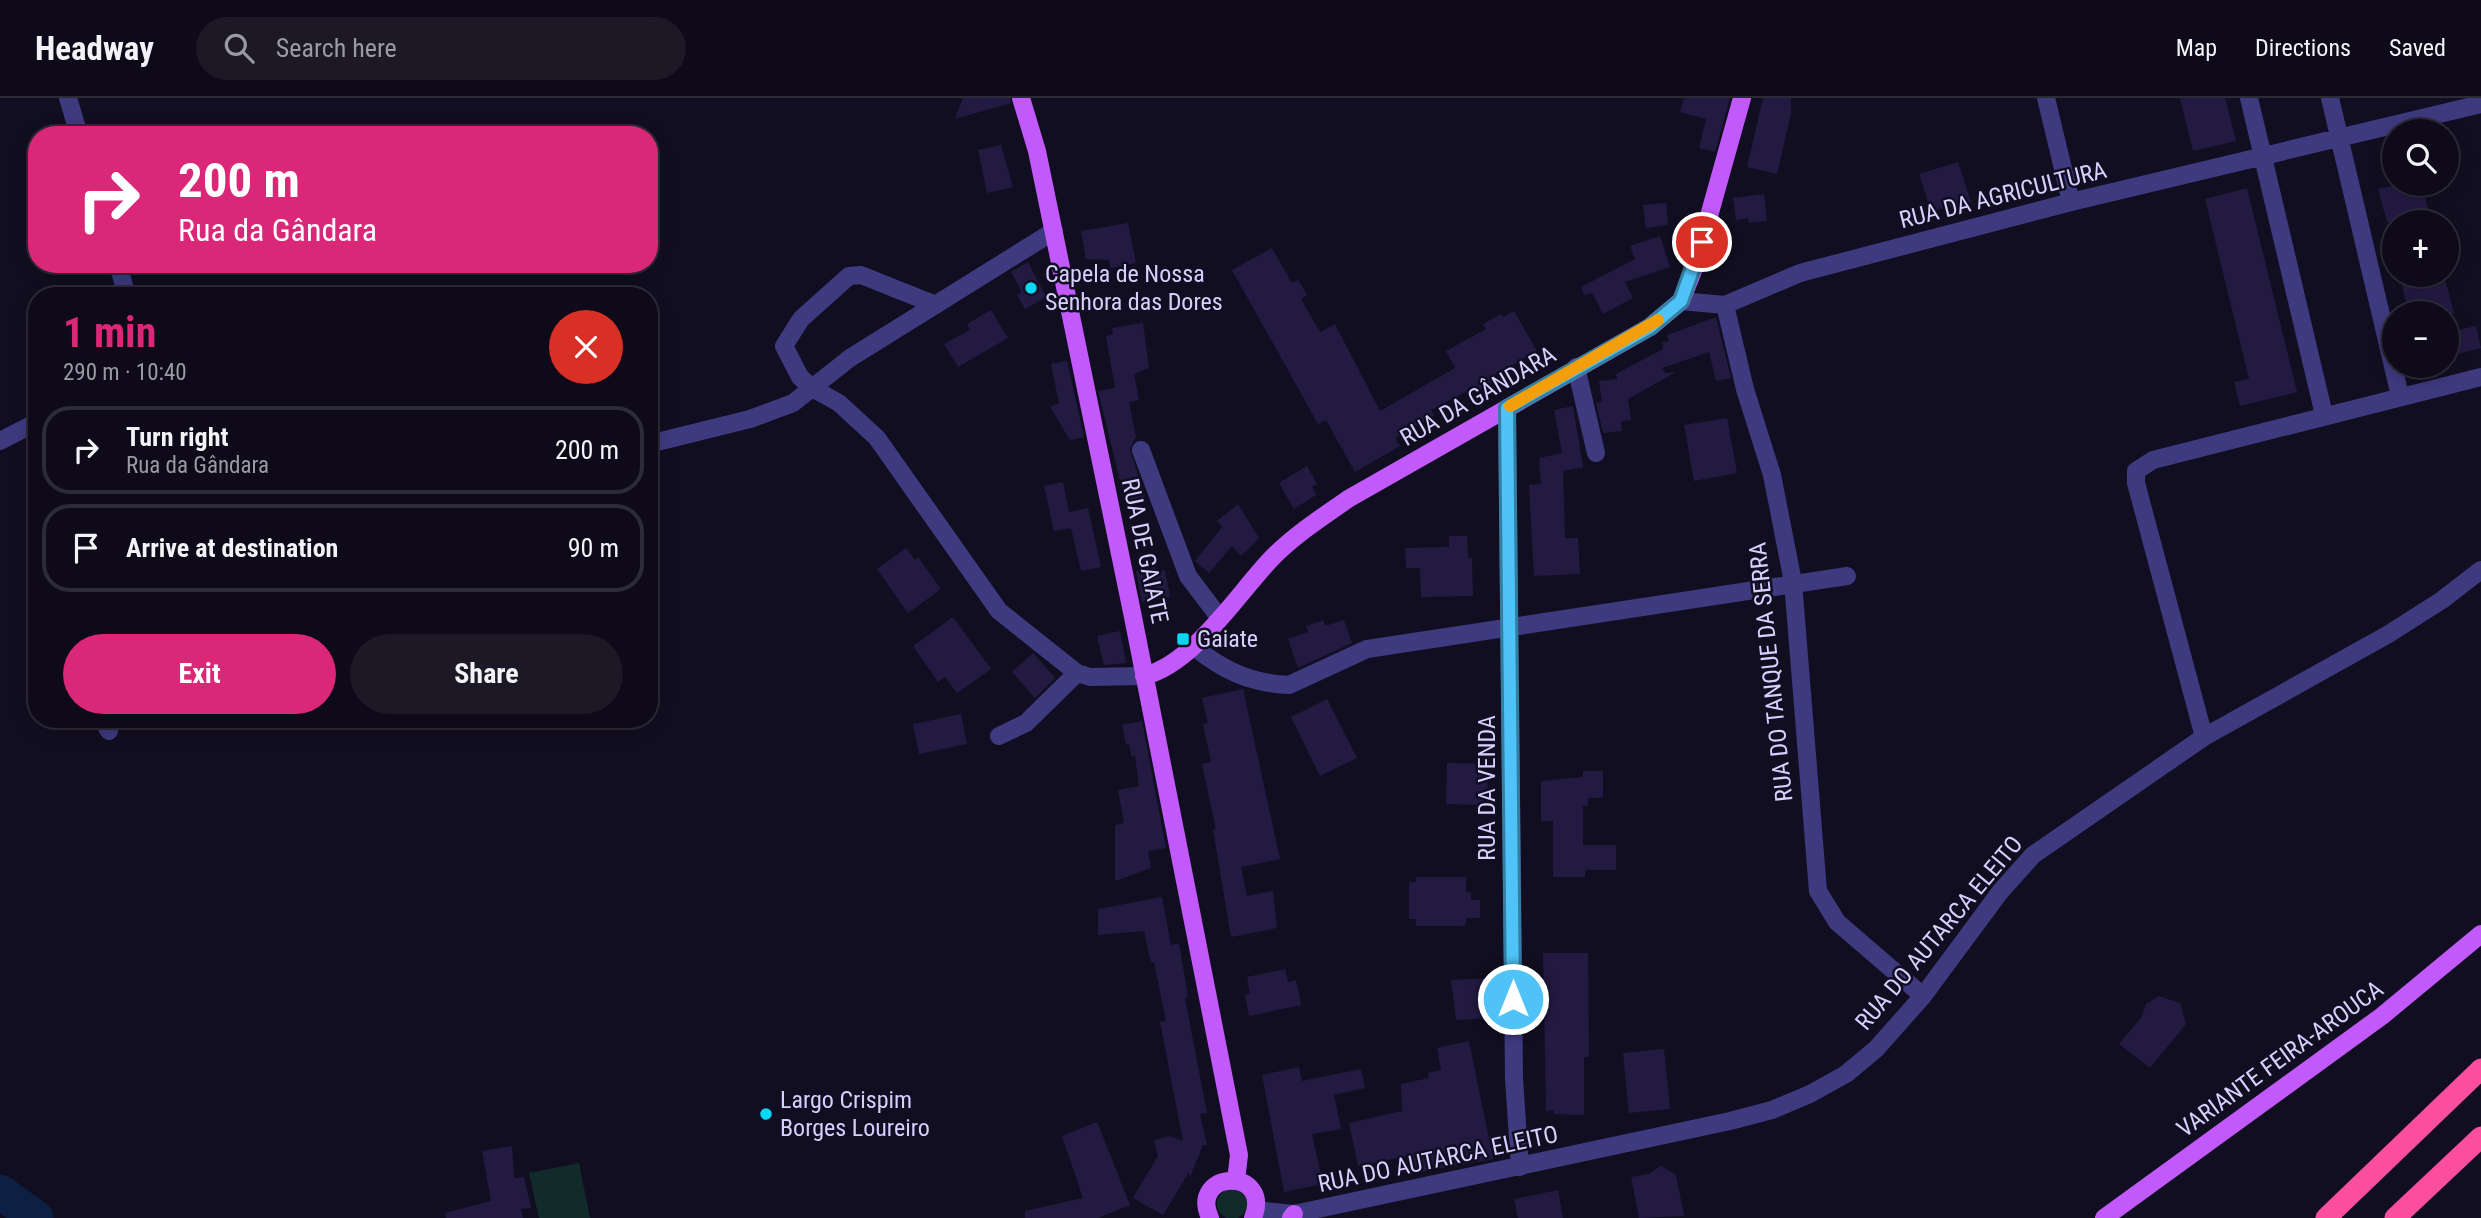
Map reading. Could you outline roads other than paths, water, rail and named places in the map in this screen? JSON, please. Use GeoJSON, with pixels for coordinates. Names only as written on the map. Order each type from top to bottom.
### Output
{"type":"FeatureCollection","features":[{"type":"Feature","properties":{"kind":"highway"},"geometry":{"type":"LineString","coordinates":[[2326,1218],[2481,1069]]}},
{"type":"Feature","properties":{"kind":"highway"},"geometry":{"type":"LineString","coordinates":[[2395,1218],[2481,1137]]}},
{"type":"Feature","properties":{"kind":"main road","name":"RUA DE GAIATE"},"geometry":{"type":"LineString","coordinates":[[1021,98],[1037,151],[1144,676],[1239,1155],[1236,1180]]}},
{"type":"Feature","properties":{"kind":"main road","name":"RUA DA GÂNDARA"},"geometry":{"type":"LineString","coordinates":[[1144,676],[1174,662],[1272,558],[1305,529],[1348,499],[1650,327],[1681,301],[1696,266],[1742,98]]}},
{"type":"Feature","properties":{"kind":"main road","name":"VARIANTE FEIRA-AROUCA"},"geometry":{"type":"LineString","coordinates":[[2104,1218],[2382,1016],[2443,969],[2481,933]]}},
{"type":"Feature","properties":{"kind":"main road"},"geometry":{"type":"LineString","coordinates":[[1208,1217],[1206,1209],[1209,1193],[1220,1182],[1236,1180],[1250,1188],[1257,1202],[1255,1214]]}},
{"type":"Feature","properties":{"kind":"street"},"geometry":{"type":"LineString","coordinates":[[68,98],[76,126]]}},
{"type":"Feature","properties":{"kind":"street"},"geometry":{"type":"LineString","coordinates":[[2046,98],[2071,202]]}},
{"type":"Feature","properties":{"kind":"street"},"geometry":{"type":"LineString","coordinates":[[2249,98],[2324,415]]}},
{"type":"Feature","properties":{"kind":"street"},"geometry":{"type":"LineString","coordinates":[[2330,98],[2399,396]]}},
{"type":"Feature","properties":{"kind":"street","name":"RUA DA AGRICULTURA"},"geometry":{"type":"LineString","coordinates":[[1681,301],[1726,305],[1800,273],[2071,202],[2481,104]]}},
{"type":"Feature","properties":{"kind":"street"},"geometry":{"type":"LineString","coordinates":[[658,441],[750,419],[793,403],[850,358],[1054,231]]}},
{"type":"Feature","properties":{"kind":"street"},"geometry":{"type":"LineString","coordinates":[[936,305],[861,275],[849,276],[801,319],[784,346],[800,377],[812,388],[839,403],[877,438],[999,611],[1077,673],[1090,677],[1144,676]]}},
{"type":"Feature","properties":{"kind":"street","name":"RUA DO TANQUE DA SERRA"},"geometry":{"type":"LineString","coordinates":[[1726,305],[1745,389],[1772,475],[1793,582],[1818,891],[1837,922],[1923,996]]}},
{"type":"Feature","properties":{"kind":"street"},"geometry":{"type":"LineString","coordinates":[[1576,367],[1597,453]]}},
{"type":"Feature","properties":{"kind":"street"},"geometry":{"type":"LineString","coordinates":[[2204,737],[2136,483],[2136,471],[2152,460],[2481,377]]}},
{"type":"Feature","properties":{"kind":"street","name":"RUA DA VENDA"},"geometry":{"type":"LineString","coordinates":[[1507,408],[1514,1079],[1521,1167]]}},
{"type":"Feature","properties":{"kind":"street"},"geometry":{"type":"LineString","coordinates":[[0,441],[28,427]]}},
{"type":"Feature","properties":{"kind":"street"},"geometry":{"type":"LineString","coordinates":[[1142,450],[1188,576],[1219,617]]}},
{"type":"Feature","properties":{"kind":"street","name":"RUA DO AUTARCA ELEITO"},"geometry":{"type":"LineString","coordinates":[[1255,1214],[1292,1216],[1772,1111],[1846,1074],[1876,1049],[1923,996],[2000,892],[2033,855],[2204,737],[2387,635],[2442,600],[2481,570]]}},
{"type":"Feature","properties":{"kind":"street"},"geometry":{"type":"LineString","coordinates":[[1192,645],[1219,668],[1275,684],[1289,684],[1367,649],[1793,582],[1847,576]]}},
{"type":"Feature","properties":{"kind":"street"},"geometry":{"type":"LineString","coordinates":[[999,736],[1026,723],[1077,673]]}},
{"type":"Feature","properties":{"kind":"waterway"},"geometry":{"type":"LineString","coordinates":[[0,1192],[36,1218]]}},
{"type":"Feature","properties":{"kind":"place","name":"Capela de Nossa Senhora das Dores"},"geometry":{"type":"Point","coordinates":[1031,288]}},
{"type":"Feature","properties":{"kind":"place","name":"Gaiate"},"geometry":{"type":"Point","coordinates":[1183,639]}},
{"type":"Feature","properties":{"kind":"place","name":"Largo Crispim Borges Loureiro"},"geometry":{"type":"Point","coordinates":[766,1114]}}]}
